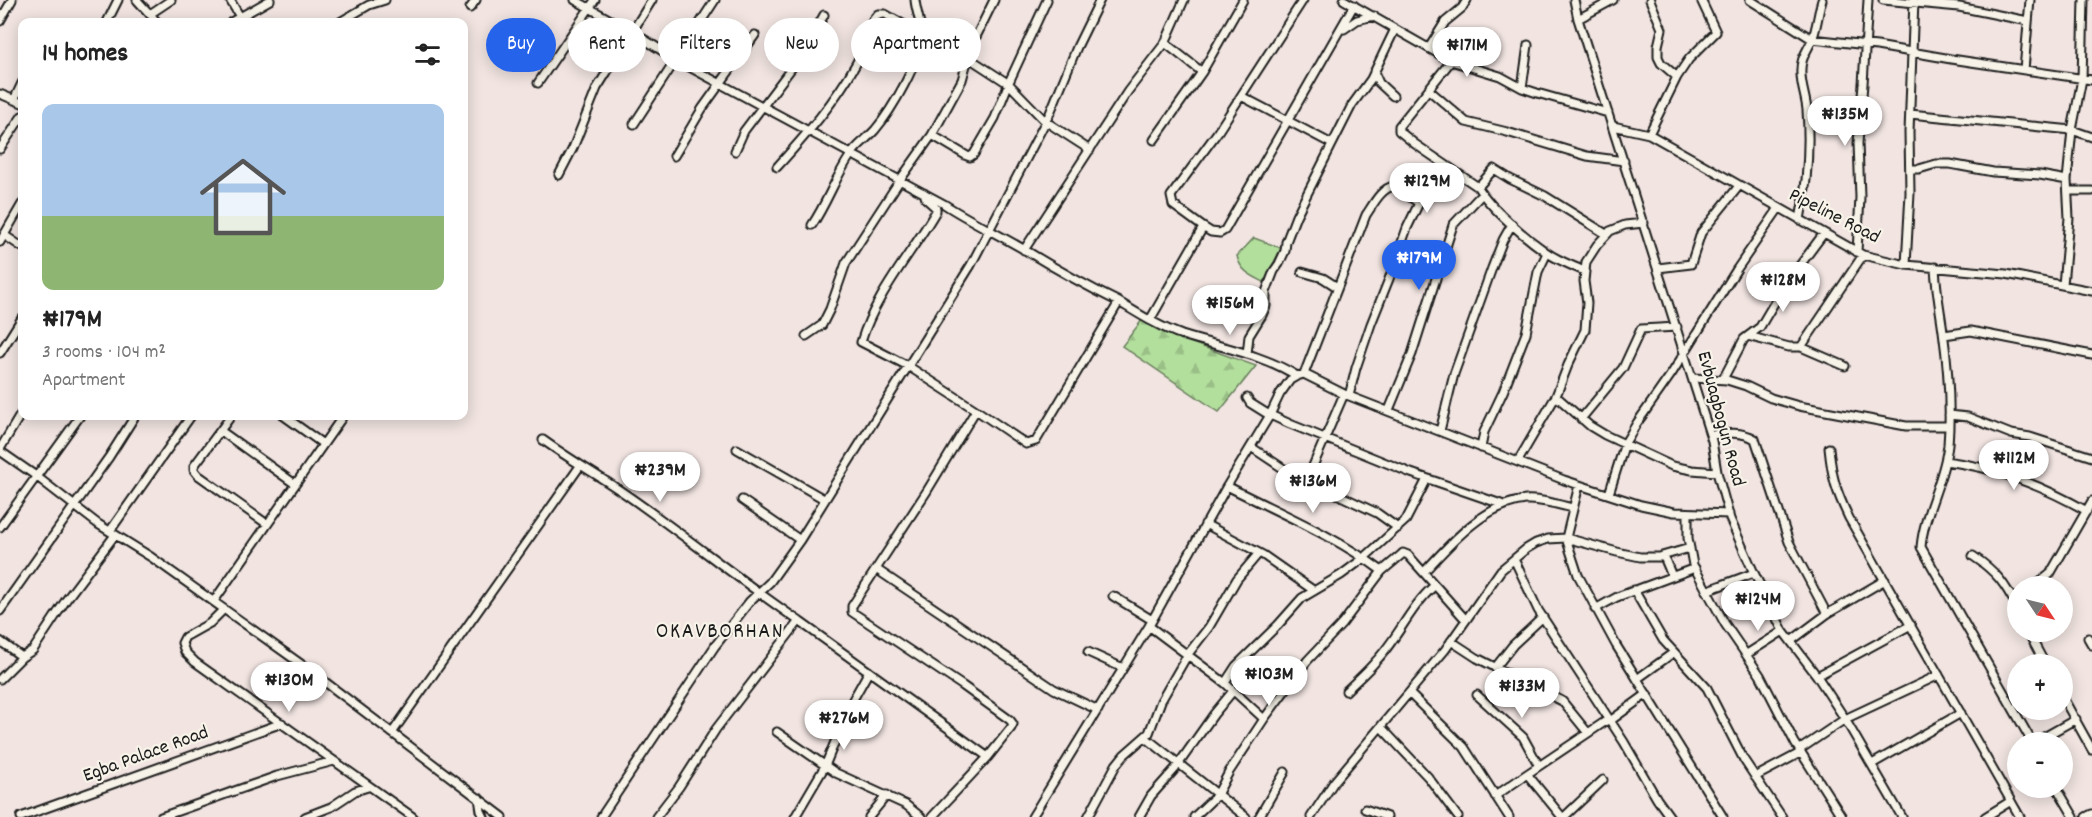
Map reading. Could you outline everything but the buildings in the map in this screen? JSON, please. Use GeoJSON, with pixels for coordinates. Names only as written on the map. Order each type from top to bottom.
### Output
{"type":"FeatureCollection","features":[{"type":"Feature","properties":{"kind":"street"},"geometry":{"type":"LineString","coordinates":[[0,21],[12,0]]}},
{"type":"Feature","properties":{"kind":"street"},"geometry":{"type":"LineString","coordinates":[[109,18],[118,0]]}},
{"type":"Feature","properties":{"kind":"street"},"geometry":{"type":"LineString","coordinates":[[137,0],[153,18]]}},
{"type":"Feature","properties":{"kind":"street"},"geometry":{"type":"LineString","coordinates":[[150,14],[171,0]]}},
{"type":"Feature","properties":{"kind":"street"},"geometry":{"type":"LineString","coordinates":[[230,0],[240,18]]}},
{"type":"Feature","properties":{"kind":"street"},"geometry":{"type":"LineString","coordinates":[[244,18],[270,0]]}},
{"type":"Feature","properties":{"kind":"street"},"geometry":{"type":"LineString","coordinates":[[347,18],[369,5],[385,0]]}},
{"type":"Feature","properties":{"kind":"street"},"geometry":{"type":"LineString","coordinates":[[470,8],[476,0]]}},
{"type":"Feature","properties":{"kind":"street"},"geometry":{"type":"LineString","coordinates":[[575,0],[607,18]]}},
{"type":"Feature","properties":{"kind":"street"},"geometry":{"type":"LineString","coordinates":[[538,83],[595,0]]}},
{"type":"Feature","properties":{"kind":"street"},"geometry":{"type":"LineString","coordinates":[[641,18],[652,0]]}},
{"type":"Feature","properties":{"kind":"street"},"geometry":{"type":"LineString","coordinates":[[704,18],[715,0]]}},
{"type":"Feature","properties":{"kind":"street"},"geometry":{"type":"LineString","coordinates":[[915,0],[919,18]]}},
{"type":"Feature","properties":{"kind":"street"},"geometry":{"type":"LineString","coordinates":[[981,27],[994,0]]}},
{"type":"Feature","properties":{"kind":"street"},"geometry":{"type":"LineString","coordinates":[[932,135],[966,156],[972,157],[995,118],[1047,0]]}},
{"type":"Feature","properties":{"kind":"street"},"geometry":{"type":"LineString","coordinates":[[601,817],[715,646],[757,592],[770,582],[800,540],[971,265],[1057,97],[1077,47],[1100,0]]}},
{"type":"Feature","properties":{"kind":"street"},"geometry":{"type":"LineString","coordinates":[[1024,250],[1128,91],[1165,43],[1184,0]]}},
{"type":"Feature","properties":{"kind":"street"},"geometry":{"type":"LineString","coordinates":[[1155,140],[1202,72],[1243,0]]}},
{"type":"Feature","properties":{"kind":"street"},"geometry":{"type":"LineString","coordinates":[[1303,0],[1241,96],[1171,196],[1173,205],[1203,227],[1216,233],[1225,230],[1354,5]]}},
{"type":"Feature","properties":{"kind":"street"},"geometry":{"type":"LineString","coordinates":[[1344,0],[1451,61],[1500,76],[1522,88],[1608,113]]}},
{"type":"Feature","properties":{"kind":"street"},"geometry":{"type":"LineString","coordinates":[[1429,48],[1445,22],[1462,8],[1467,0]]}},
{"type":"Feature","properties":{"kind":"street","name":"Evbuagbogun Road"},"geometry":{"type":"LineString","coordinates":[[1574,0],[1578,19],[1711,435],[1717,472],[1729,514],[1754,573],[1783,631],[1817,676],[1845,719],[1902,817]]}},
{"type":"Feature","properties":{"kind":"street"},"geometry":{"type":"LineString","coordinates":[[1578,19],[1613,0]]}},
{"type":"Feature","properties":{"kind":"street"},"geometry":{"type":"LineString","coordinates":[[1650,0],[1662,29],[1658,57],[1661,63],[1677,77]]}},
{"type":"Feature","properties":{"kind":"street"},"geometry":{"type":"LineString","coordinates":[[1649,134],[1689,58],[1716,32],[1701,0]]}},
{"type":"Feature","properties":{"kind":"street"},"geometry":{"type":"LineString","coordinates":[[1750,0],[1812,39],[1866,45],[2092,80]]}},
{"type":"Feature","properties":{"kind":"street"},"geometry":{"type":"LineString","coordinates":[[1800,220],[1806,188],[1808,148],[1807,108],[1801,75],[1804,52],[1812,39],[1822,0]]}},
{"type":"Feature","properties":{"kind":"street"},"geometry":{"type":"LineString","coordinates":[[1801,347],[1860,254],[1858,143],[1868,0]]}},
{"type":"Feature","properties":{"kind":"street"},"geometry":{"type":"LineString","coordinates":[[1883,0],[1960,4],[2028,21]]}},
{"type":"Feature","properties":{"kind":"street"},"geometry":{"type":"LineString","coordinates":[[2024,70],[2030,0]]}},
{"type":"Feature","properties":{"kind":"street"},"geometry":{"type":"LineString","coordinates":[[2063,285],[2069,218],[2067,180],[2072,130],[2082,79],[2084,0]]}},
{"type":"Feature","properties":{"kind":"street"},"geometry":{"type":"LineString","coordinates":[[1906,265],[1914,2]]}},
{"type":"Feature","properties":{"kind":"street"},"geometry":{"type":"LineString","coordinates":[[874,18],[878,14],[885,14],[892,18]]}},
{"type":"Feature","properties":{"kind":"street"},"geometry":{"type":"LineString","coordinates":[[735,151],[744,131],[803,53],[824,15]]}},
{"type":"Feature","properties":{"kind":"street"},"geometry":{"type":"LineString","coordinates":[[1336,37],[1348,24],[1374,16]]}},
{"type":"Feature","properties":{"kind":"street"},"geometry":{"type":"LineString","coordinates":[[1247,354],[1249,336],[1266,306],[1266,292],[1279,264],[1296,216],[1352,105],[1374,72],[1395,29]]}},
{"type":"Feature","properties":{"kind":"street"},"geometry":{"type":"LineString","coordinates":[[674,156],[692,125],[755,35]]}},
{"type":"Feature","properties":{"kind":"street"},"geometry":{"type":"LineString","coordinates":[[1165,43],[1202,72]]}},
{"type":"Feature","properties":{"kind":"street"},"geometry":{"type":"LineString","coordinates":[[1522,88],[1528,45]]}},
{"type":"Feature","properties":{"kind":"street"},"geometry":{"type":"LineString","coordinates":[[1451,61],[1399,126],[1399,131],[1480,190],[1512,224],[1547,253],[1584,271]]}},
{"type":"Feature","properties":{"kind":"street"},"geometry":{"type":"LineString","coordinates":[[981,66],[1009,84],[1045,121],[1090,150]]}},
{"type":"Feature","properties":{"kind":"street"},"geometry":{"type":"LineString","coordinates":[[559,176],[597,88],[608,72]]}},
{"type":"Feature","properties":{"kind":"street"},"geometry":{"type":"LineString","coordinates":[[633,124],[669,72]]}},
{"type":"Feature","properties":{"kind":"street"},"geometry":{"type":"LineString","coordinates":[[699,72],[924,193],[1072,279],[1179,334],[1276,364],[1347,395],[1579,485],[1641,505],[1674,512],[1729,514]]}},
{"type":"Feature","properties":{"kind":"street"},"geometry":{"type":"LineString","coordinates":[[777,167],[839,93],[851,72]]}},
{"type":"Feature","properties":{"kind":"street"},"geometry":{"type":"LineString","coordinates":[[812,225],[823,209],[851,154],[876,129],[894,105],[909,72]]}},
{"type":"Feature","properties":{"kind":"street"},"geometry":{"type":"LineString","coordinates":[[806,336],[822,325],[846,263],[932,135],[952,100],[963,72]]}},
{"type":"Feature","properties":{"kind":"street"},"geometry":{"type":"LineString","coordinates":[[1374,72],[1379,83],[1393,96]]}},
{"type":"Feature","properties":{"kind":"street"},"geometry":{"type":"LineString","coordinates":[[1429,90],[1466,122],[1579,154],[1624,161]]}},
{"type":"Feature","properties":{"kind":"street"},"geometry":{"type":"LineString","coordinates":[[14,100],[18,92]]}},
{"type":"Feature","properties":{"kind":"street"},"geometry":{"type":"LineString","coordinates":[[0,94],[18,102]]}},
{"type":"Feature","properties":{"kind":"street"},"geometry":{"type":"LineString","coordinates":[[1241,96],[1332,144]]}},
{"type":"Feature","properties":{"kind":"street"},"geometry":{"type":"LineString","coordinates":[[1910,114],[2072,130],[2092,137]]}},
{"type":"Feature","properties":{"kind":"street"},"geometry":{"type":"LineString","coordinates":[[0,149],[18,122]]}},
{"type":"Feature","properties":{"kind":"street","name":"Pipeline Road"},"geometry":{"type":"LineString","coordinates":[[1613,126],[1649,134],[1860,254],[1906,265],[2006,274],[2092,291]]}},
{"type":"Feature","properties":{"kind":"street"},"geometry":{"type":"LineString","coordinates":[[1910,169],[1950,164],[1993,172],[2040,175],[2067,180]]}},
{"type":"Feature","properties":{"kind":"street"},"geometry":{"type":"LineString","coordinates":[[1389,410],[1412,354],[1453,225],[1494,169],[1545,196],[1606,234]]}},
{"type":"Feature","properties":{"kind":"street"},"geometry":{"type":"LineString","coordinates":[[1032,817],[1150,623],[1280,394],[1290,380],[1300,375],[1366,215],[1378,197],[1391,186],[1418,201],[1418,204],[1368,331],[1347,395],[1325,438],[1308,481]]}},
{"type":"Feature","properties":{"kind":"street"},"geometry":{"type":"LineString","coordinates":[[1658,268],[1691,264],[1701,233],[1739,186]]}},
{"type":"Feature","properties":{"kind":"street"},"geometry":{"type":"LineString","coordinates":[[2068,191],[2092,191]]}},
{"type":"Feature","properties":{"kind":"street"},"geometry":{"type":"LineString","coordinates":[[924,193],[936,211],[902,263],[870,319],[861,342],[908,366],[1026,444],[1036,441],[1119,302]]}},
{"type":"Feature","properties":{"kind":"street"},"geometry":{"type":"LineString","coordinates":[[1609,494],[1625,443],[1779,208]]}},
{"type":"Feature","properties":{"kind":"street"},"geometry":{"type":"LineString","coordinates":[[18,211],[2,238],[18,245]]}},
{"type":"Feature","properties":{"kind":"street"},"geometry":{"type":"LineString","coordinates":[[1518,461],[1557,396],[1568,365],[1585,330],[1587,303],[1584,271],[1586,262],[1606,234],[1617,227],[1644,223]]}},
{"type":"Feature","properties":{"kind":"street"},"geometry":{"type":"LineString","coordinates":[[1440,431],[1454,374],[1492,268],[1512,224]]}},
{"type":"Feature","properties":{"kind":"street"},"geometry":{"type":"LineString","coordinates":[[1150,320],[1203,227]]}},
{"type":"Feature","properties":{"kind":"street"},"geometry":{"type":"LineString","coordinates":[[1723,379],[1732,359],[1748,336],[1757,330],[1783,288],[1824,233]]}},
{"type":"Feature","properties":{"kind":"street"},"geometry":{"type":"LineString","coordinates":[[1481,448],[1484,432],[1503,392],[1526,333],[1538,272],[1547,253]]}},
{"type":"Feature","properties":{"kind":"street"},"geometry":{"type":"LineString","coordinates":[[1935,267],[1944,335],[1948,426],[1945,461],[1924,526],[1921,547],[2027,732]]}},
{"type":"Feature","properties":{"kind":"street"},"geometry":{"type":"LineString","coordinates":[[1302,272],[1323,278],[1337,287]]}},
{"type":"Feature","properties":{"kind":"street"},"geometry":{"type":"LineString","coordinates":[[0,353],[18,324]]}},
{"type":"Feature","properties":{"kind":"street"},"geometry":{"type":"LineString","coordinates":[[1581,419],[1623,368],[1641,329],[1677,327]]}},
{"type":"Feature","properties":{"kind":"street"},"geometry":{"type":"LineString","coordinates":[[1757,330],[1759,340]]}},
{"type":"Feature","properties":{"kind":"street"},"geometry":{"type":"LineString","coordinates":[[1944,335],[1971,331],[2092,355]]}},
{"type":"Feature","properties":{"kind":"street"},"geometry":{"type":"LineString","coordinates":[[1748,336],[1789,347],[1801,347],[1845,366]]}},
{"type":"Feature","properties":{"kind":"street"},"geometry":{"type":"LineString","coordinates":[[1693,378],[1723,379],[1799,406],[1906,426],[1948,426]]}},
{"type":"Feature","properties":{"kind":"street"},"geometry":{"type":"LineString","coordinates":[[1557,396],[1581,419],[1605,435],[1672,466],[1717,472]]}},
{"type":"Feature","properties":{"kind":"street"},"geometry":{"type":"LineString","coordinates":[[1247,398],[1250,403],[1270,415],[1427,479],[1504,506]]}},
{"type":"Feature","properties":{"kind":"street"},"geometry":{"type":"LineString","coordinates":[[932,817],[988,757],[1012,724],[1010,720],[963,686],[856,616],[852,612],[852,606],[927,491],[976,410]]}},
{"type":"Feature","properties":{"kind":"street"},"geometry":{"type":"LineString","coordinates":[[1948,415],[1968,417],[2011,434],[2030,437],[2092,457]]}},
{"type":"Feature","properties":{"kind":"street"},"geometry":{"type":"LineString","coordinates":[[18,419],[0,450],[113,533],[214,601],[308,669],[503,817]]}},
{"type":"Feature","properties":{"kind":"street"},"geometry":{"type":"LineString","coordinates":[[0,527],[75,420]]}},
{"type":"Feature","properties":{"kind":"street"},"geometry":{"type":"LineString","coordinates":[[0,611],[132,420]]}},
{"type":"Feature","properties":{"kind":"street"},"geometry":{"type":"LineString","coordinates":[[0,679],[22,657],[33,650],[188,420]]}},
{"type":"Feature","properties":{"kind":"street"},"geometry":{"type":"LineString","coordinates":[[228,420],[194,466],[194,470],[198,476],[267,524]]}},
{"type":"Feature","properties":{"kind":"street"},"geometry":{"type":"LineString","coordinates":[[290,420],[323,444]]}},
{"type":"Feature","properties":{"kind":"street"},"geometry":{"type":"LineString","coordinates":[[214,601],[340,420]]}},
{"type":"Feature","properties":{"kind":"street"},"geometry":{"type":"LineString","coordinates":[[220,431],[295,484]]}},
{"type":"Feature","properties":{"kind":"street"},"geometry":{"type":"LineString","coordinates":[[1711,435],[1745,434],[1755,439],[1789,542],[1827,614]]}},
{"type":"Feature","properties":{"kind":"street"},"geometry":{"type":"LineString","coordinates":[[543,440],[647,509],[710,554],[757,592],[988,757]]}},
{"type":"Feature","properties":{"kind":"street"},"geometry":{"type":"LineString","coordinates":[[1251,447],[1284,469],[1371,509],[1398,528]]}},
{"type":"Feature","properties":{"kind":"street"},"geometry":{"type":"LineString","coordinates":[[1829,448],[1835,490],[2020,817]]}},
{"type":"Feature","properties":{"kind":"street"},"geometry":{"type":"LineString","coordinates":[[737,449],[824,499]]}},
{"type":"Feature","properties":{"kind":"street"},"geometry":{"type":"LineString","coordinates":[[1945,461],[1965,463],[2032,484],[2060,495],[2087,511]]}},
{"type":"Feature","properties":{"kind":"street"},"geometry":{"type":"LineString","coordinates":[[392,733],[580,466]]}},
{"type":"Feature","properties":{"kind":"street"},"geometry":{"type":"LineString","coordinates":[[1225,683],[1236,666],[1302,598],[1341,575],[1398,528],[1412,510],[1427,479]]}},
{"type":"Feature","properties":{"kind":"street"},"geometry":{"type":"LineString","coordinates":[[1579,485],[1566,538],[1578,575],[1595,609],[1723,817]]}},
{"type":"Feature","properties":{"kind":"street"},"geometry":{"type":"LineString","coordinates":[[1227,486],[1301,521],[1364,558],[1382,572]]}},
{"type":"Feature","properties":{"kind":"street"},"geometry":{"type":"LineString","coordinates":[[742,500],[800,540]]}},
{"type":"Feature","properties":{"kind":"street"},"geometry":{"type":"LineString","coordinates":[[1424,572],[1472,525],[1504,506],[1527,500],[1572,508]]}},
{"type":"Feature","properties":{"kind":"street"},"geometry":{"type":"LineString","coordinates":[[2047,576],[2092,501]]}},
{"type":"Feature","properties":{"kind":"street"},"geometry":{"type":"LineString","coordinates":[[1688,513],[1690,548],[1695,568],[1706,591],[1725,624],[1747,654],[1799,751],[1842,817]]}},
{"type":"Feature","properties":{"kind":"street"},"geometry":{"type":"LineString","coordinates":[[1205,524],[1259,553],[1313,590]]}},
{"type":"Feature","properties":{"kind":"street"},"geometry":{"type":"LineString","coordinates":[[1311,817],[1334,782],[1410,694],[1451,641],[1501,570],[1536,543],[1556,537],[1566,538],[1601,549],[1646,557],[1662,556],[1690,548]]}},
{"type":"Feature","properties":{"kind":"street"},"geometry":{"type":"LineString","coordinates":[[1088,817],[1116,765],[1149,733],[1161,701],[1188,654],[1209,627],[1238,579],[1259,553]]}},
{"type":"Feature","properties":{"kind":"street"},"geometry":{"type":"LineString","coordinates":[[1194,817],[1217,795],[1229,772],[1264,719],[1307,661],[1342,624],[1382,572],[1403,553],[1424,572],[1466,620]]}},
{"type":"Feature","properties":{"kind":"street"},"geometry":{"type":"LineString","coordinates":[[1662,556],[1672,576]]}},
{"type":"Feature","properties":{"kind":"street"},"geometry":{"type":"LineString","coordinates":[[1973,556],[1993,570],[2007,588]]}},
{"type":"Feature","properties":{"kind":"street"},"geometry":{"type":"LineString","coordinates":[[1514,559],[1543,617],[1670,817]]}},
{"type":"Feature","properties":{"kind":"street"},"geometry":{"type":"LineString","coordinates":[[1595,609],[1634,590],[1695,568]]}},
{"type":"Feature","properties":{"kind":"street"},"geometry":{"type":"LineString","coordinates":[[876,569],[1054,689],[1098,710]]}},
{"type":"Feature","properties":{"kind":"street"},"geometry":{"type":"LineString","coordinates":[[1706,591],[1754,573]]}},
{"type":"Feature","properties":{"kind":"street"},"geometry":{"type":"LineString","coordinates":[[1791,641],[1827,614],[1885,580]]}},
{"type":"Feature","properties":{"kind":"street"},"geometry":{"type":"LineString","coordinates":[[1346,691],[1376,662],[1411,612],[1434,586]]}},
{"type":"Feature","properties":{"kind":"street"},"geometry":{"type":"LineString","coordinates":[[1634,590],[1663,640],[1707,688],[1755,777],[1782,817]]}},
{"type":"Feature","properties":{"kind":"street"},"geometry":{"type":"LineString","coordinates":[[1113,596],[1225,683],[1264,719]]}},
{"type":"Feature","properties":{"kind":"street"},"geometry":{"type":"LineString","coordinates":[[224,609],[210,623],[185,637],[182,643],[185,652],[195,662],[413,817]]}},
{"type":"Feature","properties":{"kind":"street"},"geometry":{"type":"LineString","coordinates":[[1495,668],[1513,645],[1543,617]]}},
{"type":"Feature","properties":{"kind":"street"},"geometry":{"type":"LineString","coordinates":[[656,817],[679,787],[716,729],[799,621]]}},
{"type":"Feature","properties":{"kind":"street"},"geometry":{"type":"LineString","coordinates":[[1817,676],[1911,625]]}},
{"type":"Feature","properties":{"kind":"street"},"geometry":{"type":"LineString","coordinates":[[1747,654],[1783,631]]}},
{"type":"Feature","properties":{"kind":"street"},"geometry":{"type":"LineString","coordinates":[[2088,638],[2092,645]]}},
{"type":"Feature","properties":{"kind":"street"},"geometry":{"type":"LineString","coordinates":[[0,641],[22,657]]}},
{"type":"Feature","properties":{"kind":"street"},"geometry":{"type":"LineString","coordinates":[[1451,641],[1495,668],[1562,701],[1588,733]]}},
{"type":"Feature","properties":{"kind":"street"},"geometry":{"type":"LineString","coordinates":[[1088,652],[1123,668]]}},
{"type":"Feature","properties":{"kind":"street"},"geometry":{"type":"LineString","coordinates":[[1637,679],[1673,653]]}},
{"type":"Feature","properties":{"kind":"street"},"geometry":{"type":"LineString","coordinates":[[795,817],[825,766],[850,705],[868,671]]}},
{"type":"Feature","properties":{"kind":"street"},"geometry":{"type":"LineString","coordinates":[[1755,777],[1799,751],[1845,719],[1939,675]]}},
{"type":"Feature","properties":{"kind":"street"},"geometry":{"type":"LineString","coordinates":[[1139,817],[1151,796],[1233,691]]}},
{"type":"Feature","properties":{"kind":"street"},"geometry":{"type":"LineString","coordinates":[[1410,694],[1464,747],[1509,817]]}},
{"type":"Feature","properties":{"kind":"street"},"geometry":{"type":"LineString","coordinates":[[1495,795],[1647,694]]}},
{"type":"Feature","properties":{"kind":"street"},"geometry":{"type":"LineString","coordinates":[[1477,695],[1523,737],[1539,766]]}},
{"type":"Feature","properties":{"kind":"street"},"geometry":{"type":"LineString","coordinates":[[1872,764],[1961,713]]}},
{"type":"Feature","properties":{"kind":"street"},"geometry":{"type":"LineString","coordinates":[[2073,714],[2092,750]]}},
{"type":"Feature","properties":{"kind":"street"},"geometry":{"type":"LineString","coordinates":[[2052,732],[2076,719]]}},
{"type":"Feature","properties":{"kind":"street","name":"Egba Palace Road"},"geometry":{"type":"LineString","coordinates":[[21,817],[282,723]]}},
{"type":"Feature","properties":{"kind":"street"},"geometry":{"type":"LineString","coordinates":[[1381,727],[1428,777],[1458,817]]}},
{"type":"Feature","properties":{"kind":"street"},"geometry":{"type":"LineString","coordinates":[[777,732],[836,773],[887,795],[906,805],[921,817]]}},
{"type":"Feature","properties":{"kind":"street"},"geometry":{"type":"LineString","coordinates":[[1145,737],[1246,817]]}},
{"type":"Feature","properties":{"kind":"street"},"geometry":{"type":"LineString","coordinates":[[161,817],[277,776],[334,761]]}},
{"type":"Feature","properties":{"kind":"street"},"geometry":{"type":"LineString","coordinates":[[1259,817],[1285,772]]}},
{"type":"Feature","properties":{"kind":"street"},"geometry":{"type":"LineString","coordinates":[[1527,774],[1563,817],[1603,780]]}},
{"type":"Feature","properties":{"kind":"street"},"geometry":{"type":"LineString","coordinates":[[305,817],[331,807],[355,791],[368,787]]}},
{"type":"Feature","properties":{"kind":"street"},"geometry":{"type":"LineString","coordinates":[[869,817],[887,795]]}},
{"type":"Feature","properties":{"kind":"street"},"geometry":{"type":"LineString","coordinates":[[479,798],[484,817]]}},
{"type":"Feature","properties":{"kind":"street"},"geometry":{"type":"LineString","coordinates":[[2063,798],[2074,817]]}},
{"type":"Feature","properties":{"kind":"street"},"geometry":{"type":"LineString","coordinates":[[1985,817],[2011,801]]}},
{"type":"Feature","properties":{"kind":"street"},"geometry":{"type":"LineString","coordinates":[[1365,809],[1388,817]]}},
{"type":"Feature","properties":{"kind":"street"},"geometry":{"type":"LineString","coordinates":[[2086,817],[2092,814]]}},
{"type":"Feature","properties":{"kind":"green space"},"geometry":{"type":"Polygon","coordinates":[[[1254,238],[1281,248],[1264,282],[1244,269],[1237,256],[1254,238]]]}},
{"type":"Feature","properties":{"kind":"green space"},"geometry":{"type":"Polygon","coordinates":[[[1143,319],[1181,339],[1256,366],[1219,412],[1122,346],[1143,319]]]}},
{"type":"Feature","properties":{"kind":"district","name":"OKAVBORHAN"},"geometry":{"type":"Point","coordinates":[720,632]}}]}
